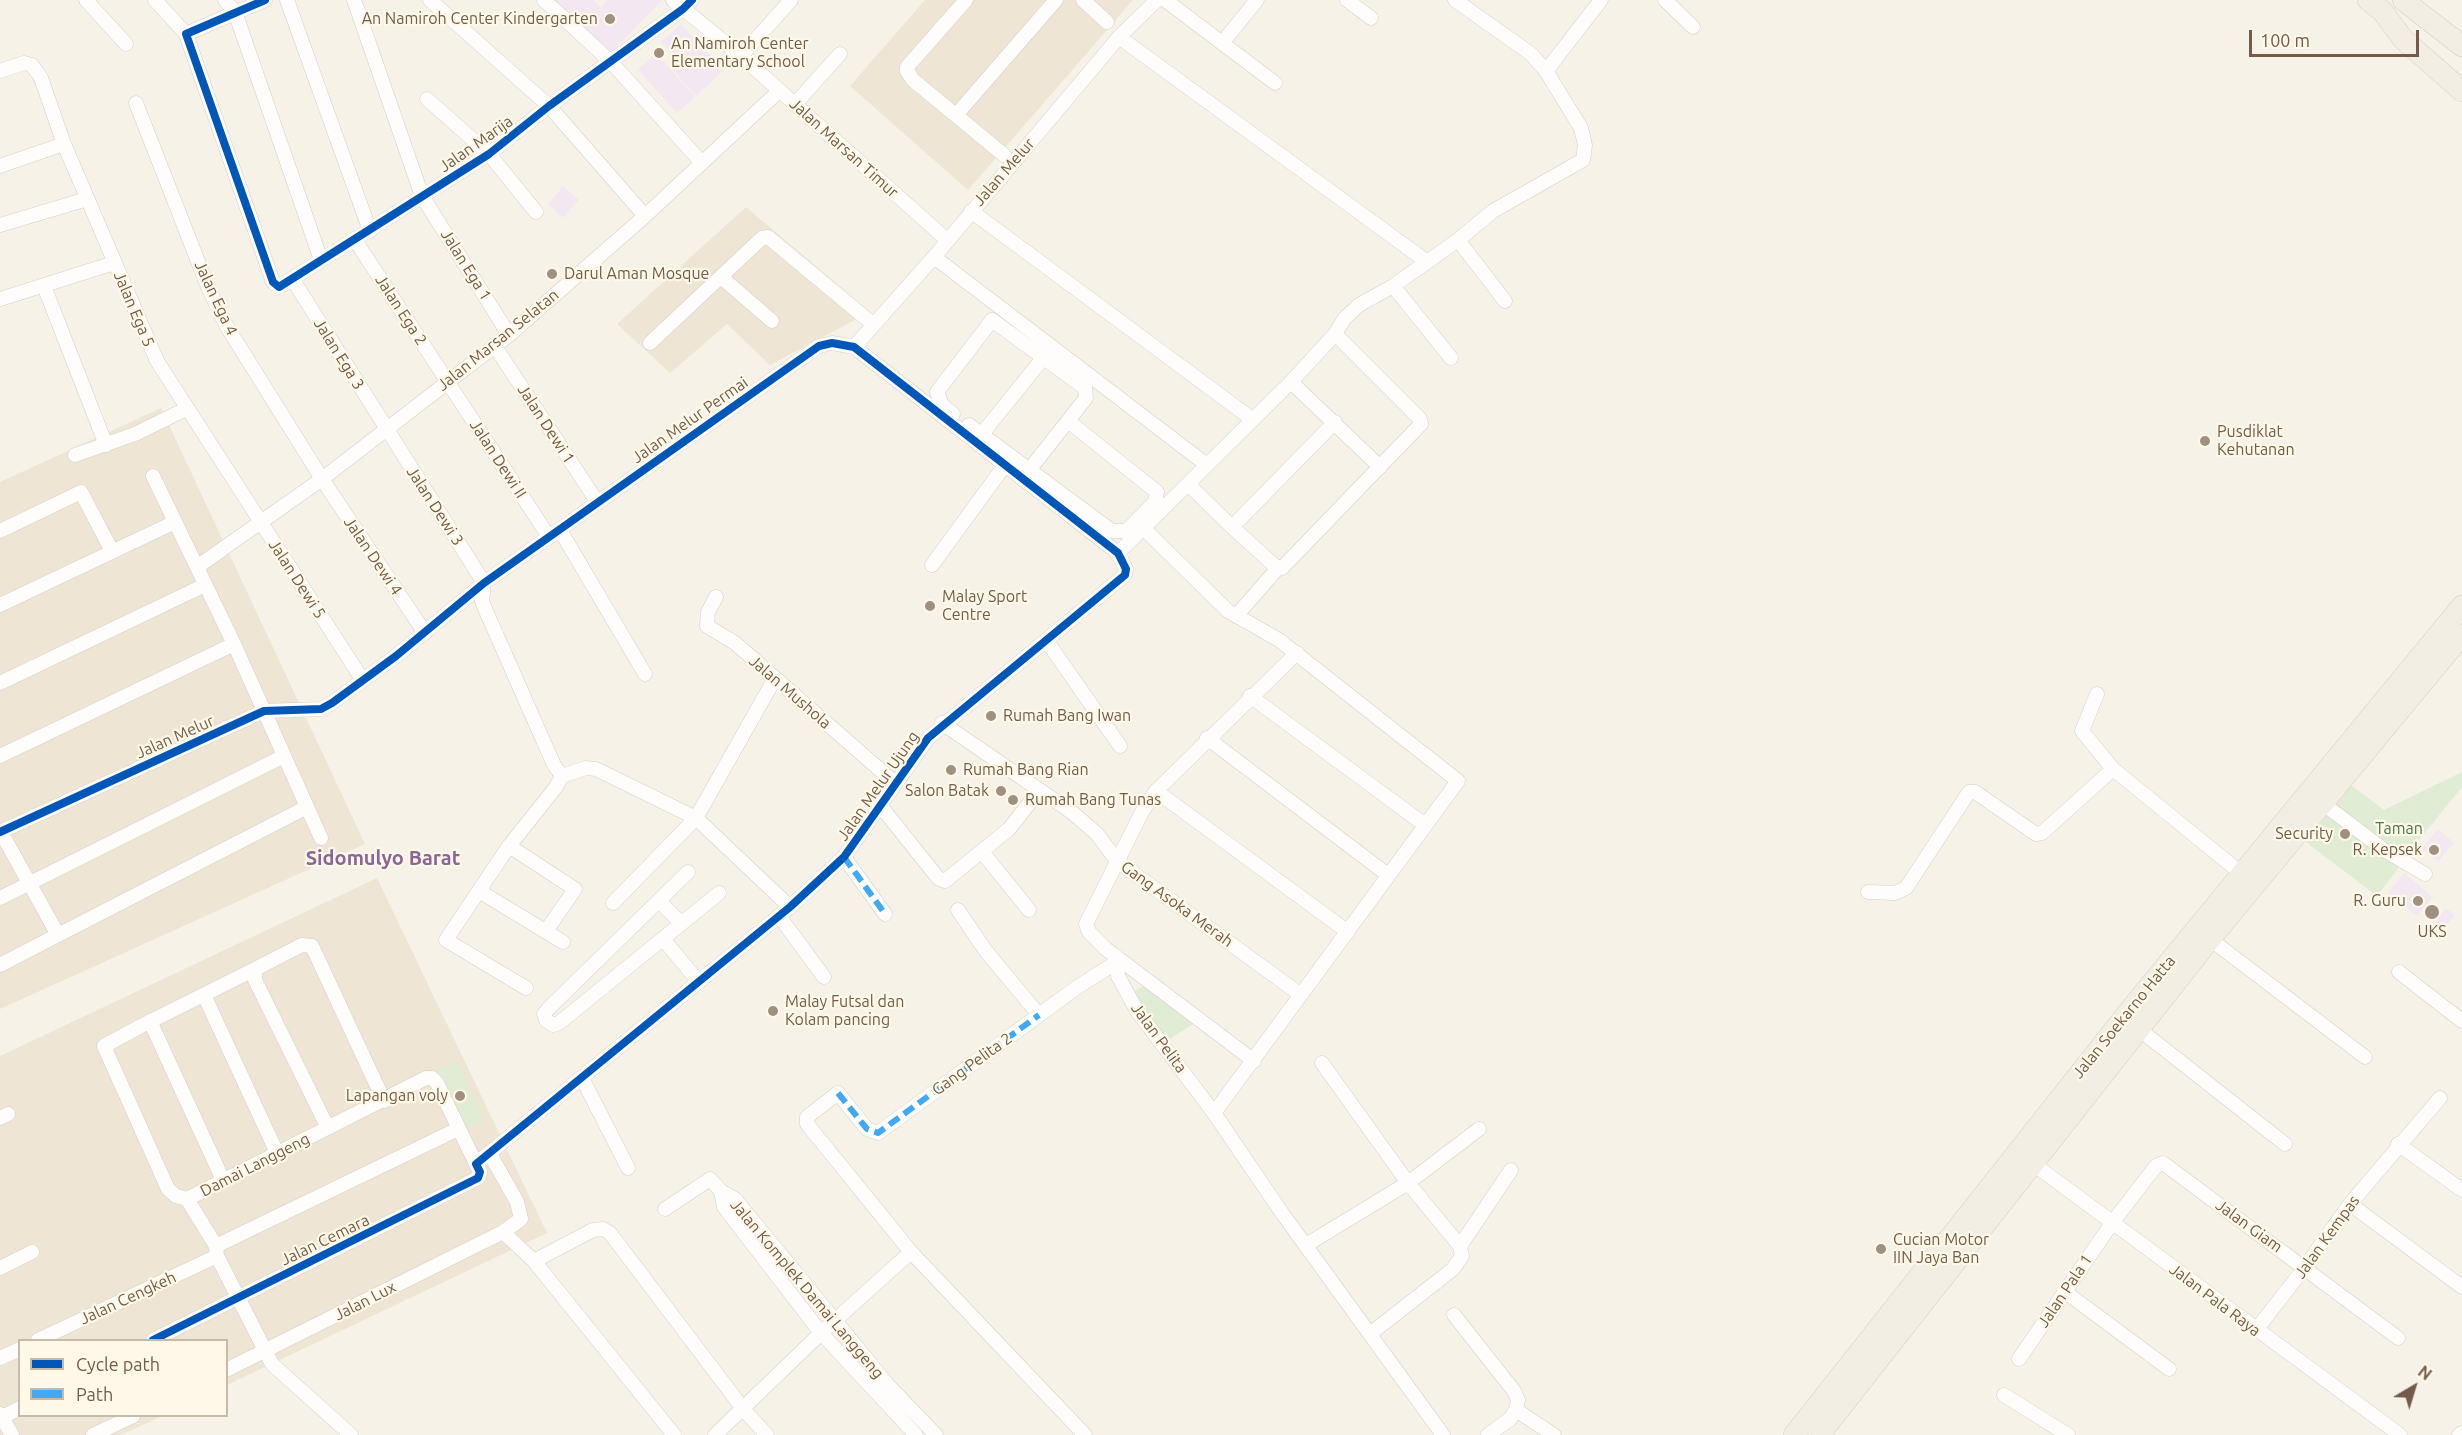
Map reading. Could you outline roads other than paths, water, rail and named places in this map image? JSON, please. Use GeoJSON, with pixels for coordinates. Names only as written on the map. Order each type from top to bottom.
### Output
{"type":"FeatureCollection","features":[{"type":"Feature","properties":{"kind":"main road"},"geometry":{"type":"LineString","coordinates":[[2403,0],[2462,46]]}},
{"type":"Feature","properties":{"kind":"main road"},"geometry":{"type":"LineString","coordinates":[[2375,6],[2462,74]]}},
{"type":"Feature","properties":{"kind":"main road"},"geometry":{"type":"LineString","coordinates":[[2375,6],[2403,39],[2462,91]]}},
{"type":"Feature","properties":{"kind":"main road","name":"Jalan Soekarno Hatta"},"geometry":{"type":"LineString","coordinates":[[1794,1435],[1818,1426],[2140,1030],[2321,802],[2364,737],[2462,606]]}},
{"type":"Feature","properties":{"kind":"main road","name":"Jalan Soekarno Hatta"},"geometry":{"type":"LineString","coordinates":[[1818,1426],[2134,1005],[2241,873],[2364,737],[2462,635]]}},
{"type":"Feature","properties":{"kind":"street"},"geometry":{"type":"LineString","coordinates":[[86,0],[126,44]]}},
{"type":"Feature","properties":{"kind":"street"},"geometry":{"type":"LineString","coordinates":[[155,0],[186,34],[265,0]]}},
{"type":"Feature","properties":{"kind":"street"},"geometry":{"type":"LineString","coordinates":[[225,0],[235,12],[321,261]]}},
{"type":"Feature","properties":{"kind":"street"},"geometry":{"type":"LineString","coordinates":[[287,0],[370,231]]}},
{"type":"Feature","properties":{"kind":"street","name":"Jalan Ega 1"},"geometry":{"type":"LineString","coordinates":[[354,0],[422,196],[509,334]]}},
{"type":"Feature","properties":{"kind":"street"},"geometry":{"type":"LineString","coordinates":[[430,0],[549,106],[645,216]]}},
{"type":"Feature","properties":{"kind":"street"},"geometry":{"type":"LineString","coordinates":[[543,0],[611,62],[702,163]]}},
{"type":"Feature","properties":{"kind":"street"},"geometry":{"type":"LineString","coordinates":[[741,56],[791,0]]}},
{"type":"Feature","properties":{"kind":"street"},"geometry":{"type":"LineString","coordinates":[[966,0],[907,67],[907,71],[913,80],[1004,155]]}},
{"type":"Feature","properties":{"kind":"street"},"geometry":{"type":"LineString","coordinates":[[956,115],[1056,0]]}},
{"type":"Feature","properties":{"kind":"street"},"geometry":{"type":"LineString","coordinates":[[1083,0],[1107,22]]}},
{"type":"Feature","properties":{"kind":"street","name":"Jalan Melur"},"geometry":{"type":"LineString","coordinates":[[854,347],[934,257],[971,210],[1119,37],[1157,0]]}},
{"type":"Feature","properties":{"kind":"street"},"geometry":{"type":"LineString","coordinates":[[1165,0],[1275,83]]}},
{"type":"Feature","properties":{"kind":"street"},"geometry":{"type":"LineString","coordinates":[[1222,43],[1257,0]]}},
{"type":"Feature","properties":{"kind":"street"},"geometry":{"type":"LineString","coordinates":[[1347,0],[1371,18]]}},
{"type":"Feature","properties":{"kind":"street"},"geometry":{"type":"LineString","coordinates":[[1026,475],[1086,398],[1085,388],[995,320],[989,321],[937,392],[942,405],[981,435],[1026,475],[1118,553],[1291,382],[1335,334],[1344,319],[1354,309],[1393,286],[1458,240],[1492,211],[1518,194],[1576,165],[1586,154],[1581,128],[1546,71],[1531,54],[1474,5],[1455,0]]}},
{"type":"Feature","properties":{"kind":"street"},"geometry":{"type":"LineString","coordinates":[[1546,71],[1601,0]]}},
{"type":"Feature","properties":{"kind":"street"},"geometry":{"type":"LineString","coordinates":[[1665,0],[1693,27]]}},
{"type":"Feature","properties":{"kind":"street","name":"Jalan Marija"},"geometry":{"type":"LineString","coordinates":[[186,34],[276,286],[282,286],[489,154],[549,106],[611,62],[683,3]]}},
{"type":"Feature","properties":{"kind":"street","name":"Jalan Marsan Timur"},"geometry":{"type":"LineString","coordinates":[[683,3],[947,240]]}},
{"type":"Feature","properties":{"kind":"street"},"geometry":{"type":"LineString","coordinates":[[1119,37],[1426,261]]}},
{"type":"Feature","properties":{"kind":"street"},"geometry":{"type":"LineString","coordinates":[[795,104],[840,54]]}},
{"type":"Feature","properties":{"kind":"street","name":"Jalan Ega 5"},"geometry":{"type":"LineString","coordinates":[[0,71],[24,63],[32,65],[41,78],[64,144],[148,345],[186,409],[261,522]]}},
{"type":"Feature","properties":{"kind":"street","name":"Jalan Marsan Selatan"},"geometry":{"type":"LineString","coordinates":[[197,567],[321,479],[509,334],[645,216],[779,91]]}},
{"type":"Feature","properties":{"kind":"street"},"geometry":{"type":"LineString","coordinates":[[427,99],[489,154],[536,212]]}},
{"type":"Feature","properties":{"kind":"street","name":"Jalan Ega 4"},"geometry":{"type":"LineString","coordinates":[[136,103],[216,306],[321,479]]}},
{"type":"Feature","properties":{"kind":"street"},"geometry":{"type":"LineString","coordinates":[[0,166],[64,144]]}},
{"type":"Feature","properties":{"kind":"street"},"geometry":{"type":"LineString","coordinates":[[0,225],[87,199]]}},
{"type":"Feature","properties":{"kind":"street"},"geometry":{"type":"LineString","coordinates":[[971,210],[1252,419]]}},
{"type":"Feature","properties":{"kind":"street"},"geometry":{"type":"LineString","coordinates":[[650,343],[762,238],[771,238],[874,325]]}},
{"type":"Feature","properties":{"kind":"street","name":"Jalan Ega 2"},"geometry":{"type":"LineString","coordinates":[[355,240],[448,381]]}},
{"type":"Feature","properties":{"kind":"street"},"geometry":{"type":"LineString","coordinates":[[1458,240],[1505,301]]}},
{"type":"Feature","properties":{"kind":"street"},"geometry":{"type":"LineString","coordinates":[[934,257],[1207,465]]}},
{"type":"Feature","properties":{"kind":"street"},"geometry":{"type":"LineString","coordinates":[[0,299],[114,263]]}},
{"type":"Feature","properties":{"kind":"street"},"geometry":{"type":"LineString","coordinates":[[721,277],[772,321]]}},
{"type":"Feature","properties":{"kind":"street","name":"Jalan Ega 3"},"geometry":{"type":"LineString","coordinates":[[293,280],[386,429]]}},
{"type":"Feature","properties":{"kind":"street"},"geometry":{"type":"LineString","coordinates":[[44,286],[106,445]]}},
{"type":"Feature","properties":{"kind":"street"},"geometry":{"type":"LineString","coordinates":[[1393,286],[1451,358]]}},
{"type":"Feature","properties":{"kind":"street"},"geometry":{"type":"LineString","coordinates":[[1236,616],[1278,568],[1282,568],[1417,431],[1421,424],[1420,419],[1335,334]]}},
{"type":"Feature","properties":{"kind":"street","name":"Jalan Melur Permai"},"geometry":{"type":"LineString","coordinates":[[484,583],[819,346],[832,342],[854,347]]}},
{"type":"Feature","properties":{"kind":"street","name":"Jalan Dewi 1"},"geometry":{"type":"LineString","coordinates":[[494,345],[598,503]]}},
{"type":"Feature","properties":{"kind":"street"},"geometry":{"type":"LineString","coordinates":[[854,347],[1005,465],[1026,475],[1117,532],[1126,531],[1157,500],[1157,492],[1068,421]]}},
{"type":"Feature","properties":{"kind":"street"},"geometry":{"type":"LineString","coordinates":[[981,435],[1044,357]]}},
{"type":"Feature","properties":{"kind":"street","name":"Jalan Dewi II"},"geometry":{"type":"LineString","coordinates":[[448,381],[554,533],[645,674]]}},
{"type":"Feature","properties":{"kind":"street"},"geometry":{"type":"LineString","coordinates":[[1291,382],[1380,467]]}},
{"type":"Feature","properties":{"kind":"street"},"geometry":{"type":"LineString","coordinates":[[75,455],[106,445],[186,409]]}},
{"type":"Feature","properties":{"kind":"street"},"geometry":{"type":"LineString","coordinates":[[1232,527],[1335,422]]}},
{"type":"Feature","properties":{"kind":"street","name":"Jalan Dewi 3"},"geometry":{"type":"LineString","coordinates":[[386,429],[484,583]]}},
{"type":"Feature","properties":{"kind":"street"},"geometry":{"type":"LineString","coordinates":[[932,565],[1005,465]]}},
{"type":"Feature","properties":{"kind":"street"},"geometry":{"type":"LineString","coordinates":[[153,476],[234,644],[321,838]]}},
{"type":"Feature","properties":{"kind":"street","name":"Jalan Dewi 4"},"geometry":{"type":"LineString","coordinates":[[321,479],[425,633]]}},
{"type":"Feature","properties":{"kind":"street"},"geometry":{"type":"LineString","coordinates":[[1189,485],[1278,568]]}},
{"type":"Feature","properties":{"kind":"street"},"geometry":{"type":"LineString","coordinates":[[0,531],[81,492],[112,551]]}},
{"type":"Feature","properties":{"kind":"street"},"geometry":{"type":"LineString","coordinates":[[0,605],[175,522]]}},
{"type":"Feature","properties":{"kind":"street","name":"Jalan Dewi 5"},"geometry":{"type":"LineString","coordinates":[[261,522],[362,679]]}},
{"type":"Feature","properties":{"kind":"street"},"geometry":{"type":"LineString","coordinates":[[1142,527],[1236,616],[1297,653],[1457,778],[1457,784],[1214,1113]]}},
{"type":"Feature","properties":{"kind":"street","name":"Jalan Melur Ujung"},"geometry":{"type":"LineString","coordinates":[[490,1154],[784,912],[844,857],[919,748],[942,723],[1125,575],[1126,569],[1118,553]]}},
{"type":"Feature","properties":{"kind":"street"},"geometry":{"type":"LineString","coordinates":[[484,583],[483,601],[486,610],[554,765],[562,776]]}},
{"type":"Feature","properties":{"kind":"street","name":"Jalan Melur"},"geometry":{"type":"LineString","coordinates":[[0,832],[264,711],[321,709],[425,633],[484,583]]}},
{"type":"Feature","properties":{"kind":"street"},"geometry":{"type":"LineString","coordinates":[[0,683],[205,585]]}},
{"type":"Feature","properties":{"kind":"street","name":"Jalan Mushola"},"geometry":{"type":"LineString","coordinates":[[716,597],[708,612],[707,626],[735,643],[774,680],[895,783]]}},
{"type":"Feature","properties":{"kind":"street"},"geometry":{"type":"LineString","coordinates":[[1046,640],[1120,746]]}},
{"type":"Feature","properties":{"kind":"street"},"geometry":{"type":"LineString","coordinates":[[0,756],[234,644]]}},
{"type":"Feature","properties":{"kind":"street","name":"Jalan Pelita"},"geometry":{"type":"LineString","coordinates":[[1297,653],[1250,696],[1156,791],[1117,861],[1086,924],[1093,936],[1116,960],[1118,976],[1137,1011],[1214,1113],[1443,1435]]}},
{"type":"Feature","properties":{"kind":"street"},"geometry":{"type":"LineString","coordinates":[[613,903],[696,818],[774,680]]}},
{"type":"Feature","properties":{"kind":"street"},"geometry":{"type":"LineString","coordinates":[[2097,694],[2082,731],[2113,769],[2241,873]]}},
{"type":"Feature","properties":{"kind":"street"},"geometry":{"type":"LineString","coordinates":[[1250,696],[1425,825]]}},
{"type":"Feature","properties":{"kind":"street","name":"Gang Asoka Merah"},"geometry":{"type":"LineString","coordinates":[[942,723],[1088,824],[1117,861],[1301,995]]}},
{"type":"Feature","properties":{"kind":"street"},"geometry":{"type":"LineString","coordinates":[[1208,738],[1388,875]]}},
{"type":"Feature","properties":{"kind":"street"},"geometry":{"type":"LineString","coordinates":[[0,898],[284,756]]}},
{"type":"Feature","properties":{"kind":"street"},"geometry":{"type":"LineString","coordinates":[[526,988],[446,940],[509,846],[556,787],[562,776],[586,768],[596,769],[696,818],[784,912],[824,977]]}},
{"type":"Feature","properties":{"kind":"street"},"geometry":{"type":"LineString","coordinates":[[1868,892],[1895,893],[1906,888],[1969,792],[1976,792],[2036,834],[2042,833],[2113,769]]}},
{"type":"Feature","properties":{"kind":"street"},"geometry":{"type":"LineString","coordinates":[[879,804],[942,880],[948,880],[1009,829],[1040,791]]}},
{"type":"Feature","properties":{"kind":"street"},"geometry":{"type":"LineString","coordinates":[[1156,791],[1348,932]]}},
{"type":"Feature","properties":{"kind":"street"},"geometry":{"type":"LineString","coordinates":[[2321,802],[2384,850],[2425,874]]}},
{"type":"Feature","properties":{"kind":"street"},"geometry":{"type":"LineString","coordinates":[[0,965],[307,807]]}},
{"type":"Feature","properties":{"kind":"street"},"geometry":{"type":"LineString","coordinates":[[0,832],[58,935]]}},
{"type":"Feature","properties":{"kind":"street"},"geometry":{"type":"LineString","coordinates":[[509,846],[575,889],[546,931]]}},
{"type":"Feature","properties":{"kind":"street"},"geometry":{"type":"LineString","coordinates":[[983,853],[1029,910]]}},
{"type":"Feature","properties":{"kind":"street"},"geometry":{"type":"LineString","coordinates":[[844,857],[885,914]]}},
{"type":"Feature","properties":{"kind":"street"},"geometry":{"type":"LineString","coordinates":[[688,872],[548,1009],[544,1014],[546,1020],[553,1025],[558,1023],[719,893]]}},
{"type":"Feature","properties":{"kind":"street"},"geometry":{"type":"LineString","coordinates":[[479,891],[563,942]]}},
{"type":"Feature","properties":{"kind":"street"},"geometry":{"type":"LineString","coordinates":[[659,901],[681,923]]}},
{"type":"Feature","properties":{"kind":"street"},"geometry":{"type":"LineString","coordinates":[[958,910],[985,950],[1039,1015]]}},
{"type":"Feature","properties":{"kind":"street"},"geometry":{"type":"LineString","coordinates":[[620,939],[638,959]]}},
{"type":"Feature","properties":{"kind":"street"},"geometry":{"type":"LineString","coordinates":[[663,939],[699,982]]}},
{"type":"Feature","properties":{"kind":"street"},"geometry":{"type":"LineString","coordinates":[[2210,939],[2365,1057]]}},
{"type":"Feature","properties":{"kind":"street"},"geometry":{"type":"LineString","coordinates":[[187,1199],[176,1196],[168,1189],[104,1046],[302,945],[312,946],[384,1101]]}},
{"type":"Feature","properties":{"kind":"street"},"geometry":{"type":"LineString","coordinates":[[1116,960],[1254,1061]]}},
{"type":"Feature","properties":{"kind":"street","name":"Gang Pelita 2"},"geometry":{"type":"LineString","coordinates":[[911,1252],[807,1124],[807,1117],[838,1093],[867,1129],[878,1133],[1116,960]]}},
{"type":"Feature","properties":{"kind":"street"},"geometry":{"type":"LineString","coordinates":[[255,969],[255,980],[328,1128]]}},
{"type":"Feature","properties":{"kind":"street"},"geometry":{"type":"LineString","coordinates":[[2399,972],[2462,1021]]}},
{"type":"Feature","properties":{"kind":"street"},"geometry":{"type":"LineString","coordinates":[[204,995],[277,1153]]}},
{"type":"Feature","properties":{"kind":"street"},"geometry":{"type":"LineString","coordinates":[[150,1021],[223,1180]]}},
{"type":"Feature","properties":{"kind":"street"},"geometry":{"type":"LineString","coordinates":[[2140,1030],[2285,1144]]}},
{"type":"Feature","properties":{"kind":"street"},"geometry":{"type":"LineString","coordinates":[[1322,1063],[1408,1183],[1460,1246]]}},
{"type":"Feature","properties":{"kind":"street","name":"Damai Langgeng"},"geometry":{"type":"LineString","coordinates":[[351,1435],[272,1364],[216,1251],[187,1199],[426,1078],[432,1078],[437,1083],[476,1164]]}},
{"type":"Feature","properties":{"kind":"street"},"geometry":{"type":"LineString","coordinates":[[582,1078],[628,1168]]}},
{"type":"Feature","properties":{"kind":"street","name":"Jalan Kempas"},"geometry":{"type":"LineString","coordinates":[[2256,1330],[2350,1204],[2398,1144],[2440,1098]]}},
{"type":"Feature","properties":{"kind":"street"},"geometry":{"type":"LineString","coordinates":[[216,1251],[458,1129]]}},
{"type":"Feature","properties":{"kind":"street"},"geometry":{"type":"LineString","coordinates":[[1306,1245],[1408,1183],[1479,1129]]}},
{"type":"Feature","properties":{"kind":"street"},"geometry":{"type":"LineString","coordinates":[[2398,1144],[2462,1190]]}},
{"type":"Feature","properties":{"kind":"street"},"geometry":{"type":"LineString","coordinates":[[490,1154],[517,1202],[521,1220],[503,1232],[534,1261],[674,1435]]}},
{"type":"Feature","properties":{"kind":"street","name":"Jalan Cemara"},"geometry":{"type":"LineString","coordinates":[[157,1339],[478,1179],[480,1172],[476,1164],[490,1154]]}},
{"type":"Feature","properties":{"kind":"street","name":"Jalan Pala Raya"},"geometry":{"type":"LineString","coordinates":[[2032,1163],[2400,1435]]}},
{"type":"Feature","properties":{"kind":"street","name":"Jalan Giam"},"geometry":{"type":"LineString","coordinates":[[2112,1223],[2156,1166],[2163,1163],[2398,1338]]}},
{"type":"Feature","properties":{"kind":"street"},"geometry":{"type":"LineString","coordinates":[[1370,1334],[1446,1276],[1459,1261],[1460,1246],[1511,1170]]}},
{"type":"Feature","properties":{"kind":"street"},"geometry":{"type":"LineString","coordinates":[[665,1209],[710,1179],[721,1191]]}},
{"type":"Feature","properties":{"kind":"street","name":"Jalan Komplek Damai Langgeng"},"geometry":{"type":"LineString","coordinates":[[721,1191],[735,1199],[833,1321],[887,1384],[936,1435]]}},
{"type":"Feature","properties":{"kind":"street","name":"Jalan Komplek Damai Langgeng"},"geometry":{"type":"LineString","coordinates":[[721,1191],[724,1207],[777,1277],[821,1332],[916,1435]]}},
{"type":"Feature","properties":{"kind":"street"},"geometry":{"type":"LineString","coordinates":[[2350,1204],[2462,1287]]}},
{"type":"Feature","properties":{"kind":"street","name":"Jalan Pala 1"},"geometry":{"type":"LineString","coordinates":[[2019,1359],[2112,1223]]}},
{"type":"Feature","properties":{"kind":"street"},"geometry":{"type":"LineString","coordinates":[[534,1261],[593,1230],[603,1229],[610,1233],[744,1410],[767,1435]]}},
{"type":"Feature","properties":{"kind":"street","name":"Jalan Lux"},"geometry":{"type":"LineString","coordinates":[[228,1369],[503,1232]]}},
{"type":"Feature","properties":{"kind":"street","name":"Jalan Cengkeh"},"geometry":{"type":"LineString","coordinates":[[42,1339],[216,1251]]}},
{"type":"Feature","properties":{"kind":"street"},"geometry":{"type":"LineString","coordinates":[[0,1268],[32,1252]]}},
{"type":"Feature","properties":{"kind":"street"},"geometry":{"type":"LineString","coordinates":[[715,1435],[744,1410],[821,1332],[911,1252],[1085,1435]]}},
{"type":"Feature","properties":{"kind":"street"},"geometry":{"type":"LineString","coordinates":[[777,1277],[790,1269]]}},
{"type":"Feature","properties":{"kind":"street"},"geometry":{"type":"LineString","coordinates":[[2064,1291],[2169,1369]]}},
{"type":"Feature","properties":{"kind":"street"},"geometry":{"type":"LineString","coordinates":[[1454,1315],[1514,1391],[1518,1400],[1516,1410],[1510,1419],[1488,1435]]}},
{"type":"Feature","properties":{"kind":"street"},"geometry":{"type":"LineString","coordinates":[[0,1358],[18,1350]]}},
{"type":"Feature","properties":{"kind":"street"},"geometry":{"type":"LineString","coordinates":[[2004,1395],[2068,1435]]}},
{"type":"Feature","properties":{"kind":"street"},"geometry":{"type":"LineString","coordinates":[[12,1435],[1,1417],[18,1409]]}},
{"type":"Feature","properties":{"kind":"street"},"geometry":{"type":"LineString","coordinates":[[1516,1410],[1538,1430],[1554,1435]]}},
{"type":"Feature","properties":{"kind":"street"},"geometry":{"type":"LineString","coordinates":[[93,1435],[131,1417]]}},
{"type":"Feature","properties":{"kind":"place","name":"An Namiroh Center Kindergarten"},"geometry":{"type":"Point","coordinates":[610,19]}},
{"type":"Feature","properties":{"kind":"place","name":"An Namiroh Center Elementary School"},"geometry":{"type":"Point","coordinates":[659,53]}},
{"type":"Feature","properties":{"kind":"place","name":"Darul Aman Mosque"},"geometry":{"type":"Point","coordinates":[552,274]}},
{"type":"Feature","properties":{"kind":"place","name":"Pusdiklat Kehutanan"},"geometry":{"type":"Point","coordinates":[2205,441]}},
{"type":"Feature","properties":{"kind":"place","name":"Malay Sport Centre"},"geometry":{"type":"Point","coordinates":[930,606]}},
{"type":"Feature","properties":{"kind":"place","name":"Rumah Bang Iwan"},"geometry":{"type":"Point","coordinates":[991,716]}},
{"type":"Feature","properties":{"kind":"place","name":"Rumah Bang Rian"},"geometry":{"type":"Point","coordinates":[951,770]}},
{"type":"Feature","properties":{"kind":"place","name":"Salon Batak"},"geometry":{"type":"Point","coordinates":[1001,791]}},
{"type":"Feature","properties":{"kind":"place","name":"Rumah Bang Tunas"},"geometry":{"type":"Point","coordinates":[1013,800]}},
{"type":"Feature","properties":{"kind":"place","name":"Security"},"geometry":{"type":"Point","coordinates":[2345,834]}},
{"type":"Feature","properties":{"kind":"place","name":"R. Kepsek"},"geometry":{"type":"Point","coordinates":[2434,850]}},
{"type":"Feature","properties":{"kind":"place","name":"R. Guru"},"geometry":{"type":"Point","coordinates":[2418,901]}},
{"type":"Feature","properties":{"kind":"place","name":"UKS"},"geometry":{"type":"Point","coordinates":[2432,912]}},
{"type":"Feature","properties":{"kind":"place","name":"Malay Futsal dan Kolam pancing"},"geometry":{"type":"Point","coordinates":[773,1011]}},
{"type":"Feature","properties":{"kind":"place","name":"Lapangan voly"},"geometry":{"type":"Point","coordinates":[460,1096]}},
{"type":"Feature","properties":{"kind":"place","name":"Cucian Motor IIN Jaya Ban"},"geometry":{"type":"Point","coordinates":[1881,1249]}},
{"type":"Feature","properties":{"kind":"district","name":"Sidomulyo Barat"},"geometry":{"type":"Point","coordinates":[383,858]}},
{"type":"Feature","properties":{"kind":"park label","name":"Taman"},"geometry":{"type":"Point","coordinates":[2399,829]}}]}
